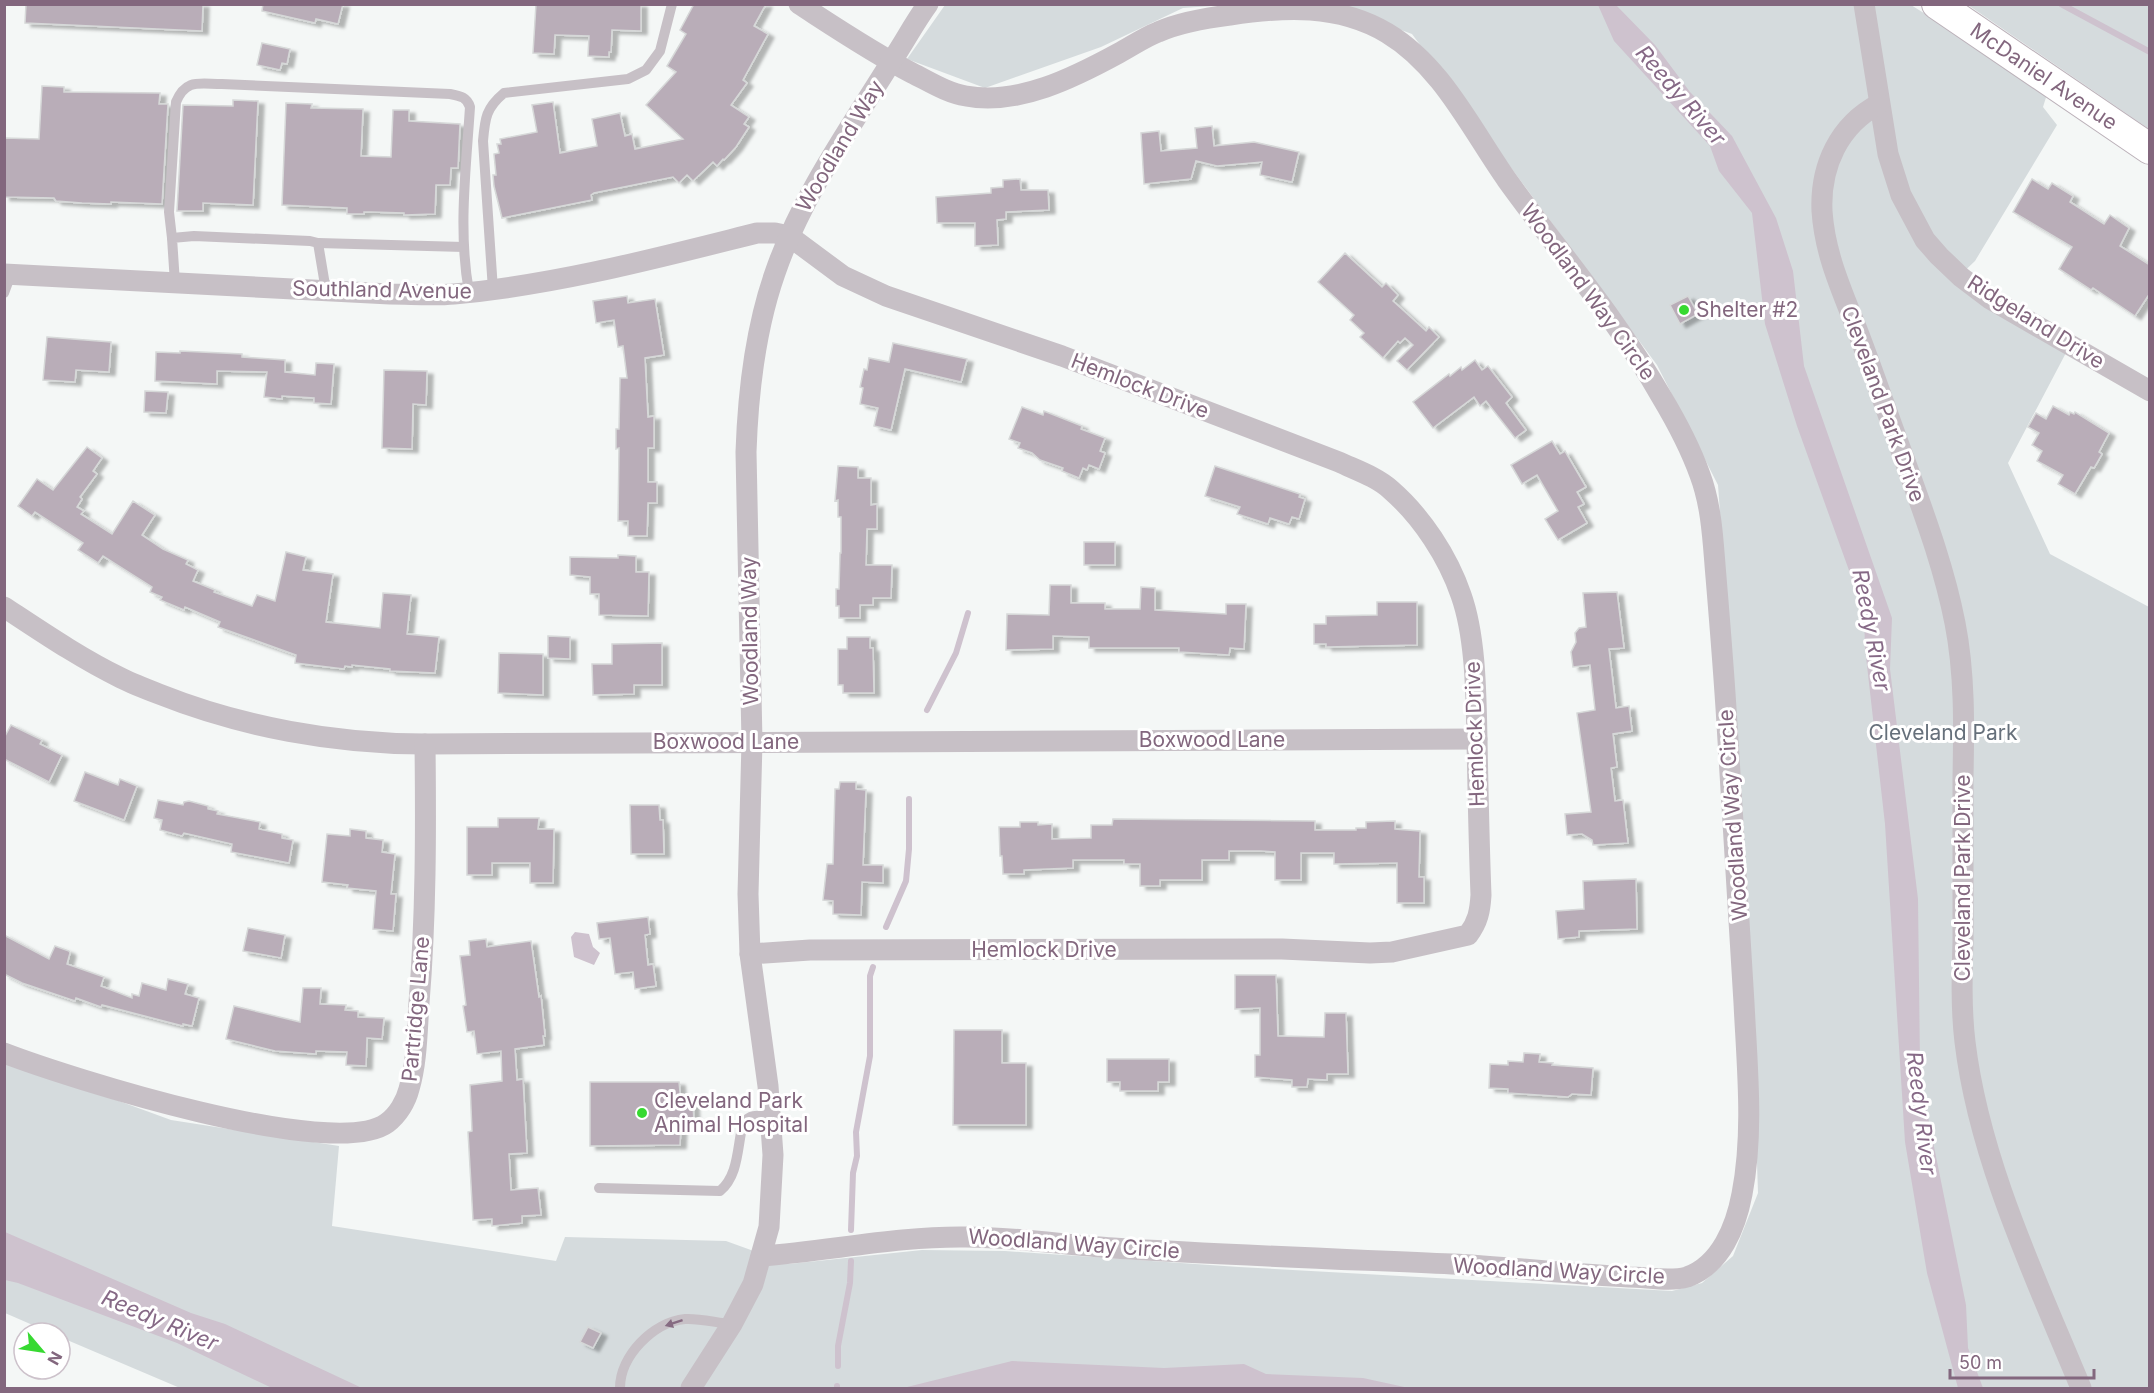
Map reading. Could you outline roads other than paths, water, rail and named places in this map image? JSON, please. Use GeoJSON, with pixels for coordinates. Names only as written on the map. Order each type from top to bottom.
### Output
{"type":"FeatureCollection","features":[{"type":"Feature","properties":{"kind":"street","name":"Woodland Way Circle"},"geometry":{"type":"LineString","coordinates":[[761,1256],[967,1236],[1106,1248],[1509,1267],[1603,1275],[1687,1277],[1701,1269],[1717,1254],[1734,1228],[1744,1188],[1747,1136],[1748,1082],[1737,870],[1713,538],[1709,506],[1702,480],[1679,427],[1613,320],[1504,175],[1428,66],[1402,43],[1377,27],[1330,12],[1297,8],[1196,19],[1157,32],[1111,58],[1038,90],[995,98],[960,95],[941,88],[891,62],[799,4]]}},
{"type":"Feature","properties":{"kind":"street","name":"Woodland Way"},"geometry":{"type":"LineString","coordinates":[[691,1389],[732,1324],[753,1284],[769,1227],[773,1155],[750,954],[748,894],[752,742],[746,452],[748,404],[763,317],[774,274],[789,236],[805,203],[928,4]]}},
{"type":"Feature","properties":{"kind":"street","name":"Ridgeland Drive"},"geometry":{"type":"LineString","coordinates":[[1864,4],[1888,154],[1901,195],[1925,240],[1961,277],[1990,299],[2150,391]]}},
{"type":"Feature","properties":{"kind":"street","name":"McDaniel Avenue"},"geometry":{"type":"LineString","coordinates":[[1937,4],[2150,149]]}},
{"type":"Feature","properties":{"kind":"street","name":"Cleveland Park Drive"},"geometry":{"type":"LineString","coordinates":[[1879,104],[1856,118],[1840,138],[1828,163],[1823,185],[1824,231],[1836,279],[1860,337],[1945,579],[1960,656],[1964,715],[1962,977],[1965,1042],[1975,1096],[2009,1212],[2081,1389]]}},
{"type":"Feature","properties":{"kind":"street","name":"Southland Avenue"},"geometry":{"type":"LineString","coordinates":[[7,280],[175,283],[451,295],[517,287],[587,273],[757,233],[789,236]]}},
{"type":"Feature","properties":{"kind":"street","name":"Hemlock Drive"},"geometry":{"type":"LineString","coordinates":[[750,954],[810,950],[1246,949],[1381,953],[1468,935],[1475,926],[1479,914],[1480,896],[1476,698],[1469,625],[1462,597],[1449,565],[1420,521],[1390,489],[1374,478],[1339,462],[1062,356],[886,296],[843,276],[789,236]]}},
{"type":"Feature","properties":{"kind":"street","name":"Boxwood Lane"},"geometry":{"type":"LineString","coordinates":[[4,607],[65,648],[123,680],[192,707],[243,722],[365,742],[425,744],[1477,738]]}},
{"type":"Feature","properties":{"kind":"street","name":"Partridge Lane"},"geometry":{"type":"LineString","coordinates":[[4,1053],[118,1090],[248,1123],[323,1133],[357,1134],[376,1129],[388,1122],[401,1108],[409,1090],[414,1063],[422,974],[426,851],[425,744]]}},
{"type":"Feature","properties":{"kind":"lane"},"geometry":{"type":"LineString","coordinates":[[493,290],[483,141],[484,122],[491,105],[504,93],[628,80],[646,70],[660,51],[672,4]]}},
{"type":"Feature","properties":{"kind":"lane"},"geometry":{"type":"LineString","coordinates":[[175,283],[169,212],[176,102],[182,89],[189,85],[222,84],[450,94],[462,96],[468,101],[471,107],[463,205],[465,269],[469,292]]}},
{"type":"Feature","properties":{"kind":"lane"},"geometry":{"type":"LineString","coordinates":[[172,238],[194,236],[318,243],[464,247]]}},
{"type":"Feature","properties":{"kind":"lane"},"geometry":{"type":"LineString","coordinates":[[318,243],[326,291]]}},
{"type":"Feature","properties":{"kind":"lane"},"geometry":{"type":"LineString","coordinates":[[600,1188],[720,1191],[727,1185],[735,1168],[743,1124],[747,1118],[754,1115],[770,1118]]}},
{"type":"Feature","properties":{"kind":"lane"},"geometry":{"type":"LineString","coordinates":[[620,1389],[620,1382],[629,1359],[636,1347],[653,1332],[668,1324],[687,1319],[732,1324]]}},
{"type":"Feature","properties":{"kind":"water","name":"Reedy River"},"geometry":{"type":"Polygon","coordinates":[[[1598,5],[1616,5],[1655,45],[1690,92],[1732,136],[1776,218],[1793,271],[1804,366],[1892,618],[1890,669],[1918,899],[1920,1064],[1925,1102],[1966,1305],[1968,1348],[1983,1388],[1958,1388],[1927,1273],[1905,1142],[1885,824],[1865,648],[1864,612],[1797,426],[1765,324],[1752,213],[1719,171],[1710,146],[1614,41],[1598,5]]]}},
{"type":"Feature","properties":{"kind":"water"},"geometry":{"type":"Polygon","coordinates":[[[575,932],[589,934],[593,947],[600,953],[594,965],[574,957],[571,937],[575,932]]]}},
{"type":"Feature","properties":{"kind":"water","name":"Reedy River"},"geometry":{"type":"Polygon","coordinates":[[[5,1232],[191,1313],[225,1324],[362,1388],[272,1388],[177,1343],[5,1280],[5,1232]]]}},
{"type":"Feature","properties":{"kind":"water"},"geometry":{"type":"Polygon","coordinates":[[[1012,1361],[1164,1368],[1244,1364],[1266,1374],[1363,1378],[1409,1388],[903,1388],[1012,1361]]]}},
{"type":"Feature","properties":{"kind":"waterway"},"geometry":{"type":"LineString","coordinates":[[2061,4],[2150,52]]}},
{"type":"Feature","properties":{"kind":"waterway"},"geometry":{"type":"LineString","coordinates":[[927,710],[956,653],[968,613]]}},
{"type":"Feature","properties":{"kind":"waterway"},"geometry":{"type":"LineString","coordinates":[[886,927],[906,881],[909,849],[909,799]]}},
{"type":"Feature","properties":{"kind":"waterway"},"geometry":{"type":"LineString","coordinates":[[851,1230],[853,1173],[857,1156],[856,1132],[870,1056],[870,976],[873,967]]}},
{"type":"Feature","properties":{"kind":"waterway"},"geometry":{"type":"LineString","coordinates":[[838,1366],[838,1346],[850,1283],[851,1261]]}},
{"type":"Feature","properties":{"kind":"place","name":"Shelter #2"},"geometry":{"type":"Point","coordinates":[1684,310]}},
{"type":"Feature","properties":{"kind":"place","name":"Cleveland Park Animal Hospital"},"geometry":{"type":"Point","coordinates":[642,1113]}},
{"type":"Feature","properties":{"kind":"park label","name":"Cleveland Park"},"geometry":{"type":"Point","coordinates":[1943,733]}}]}
